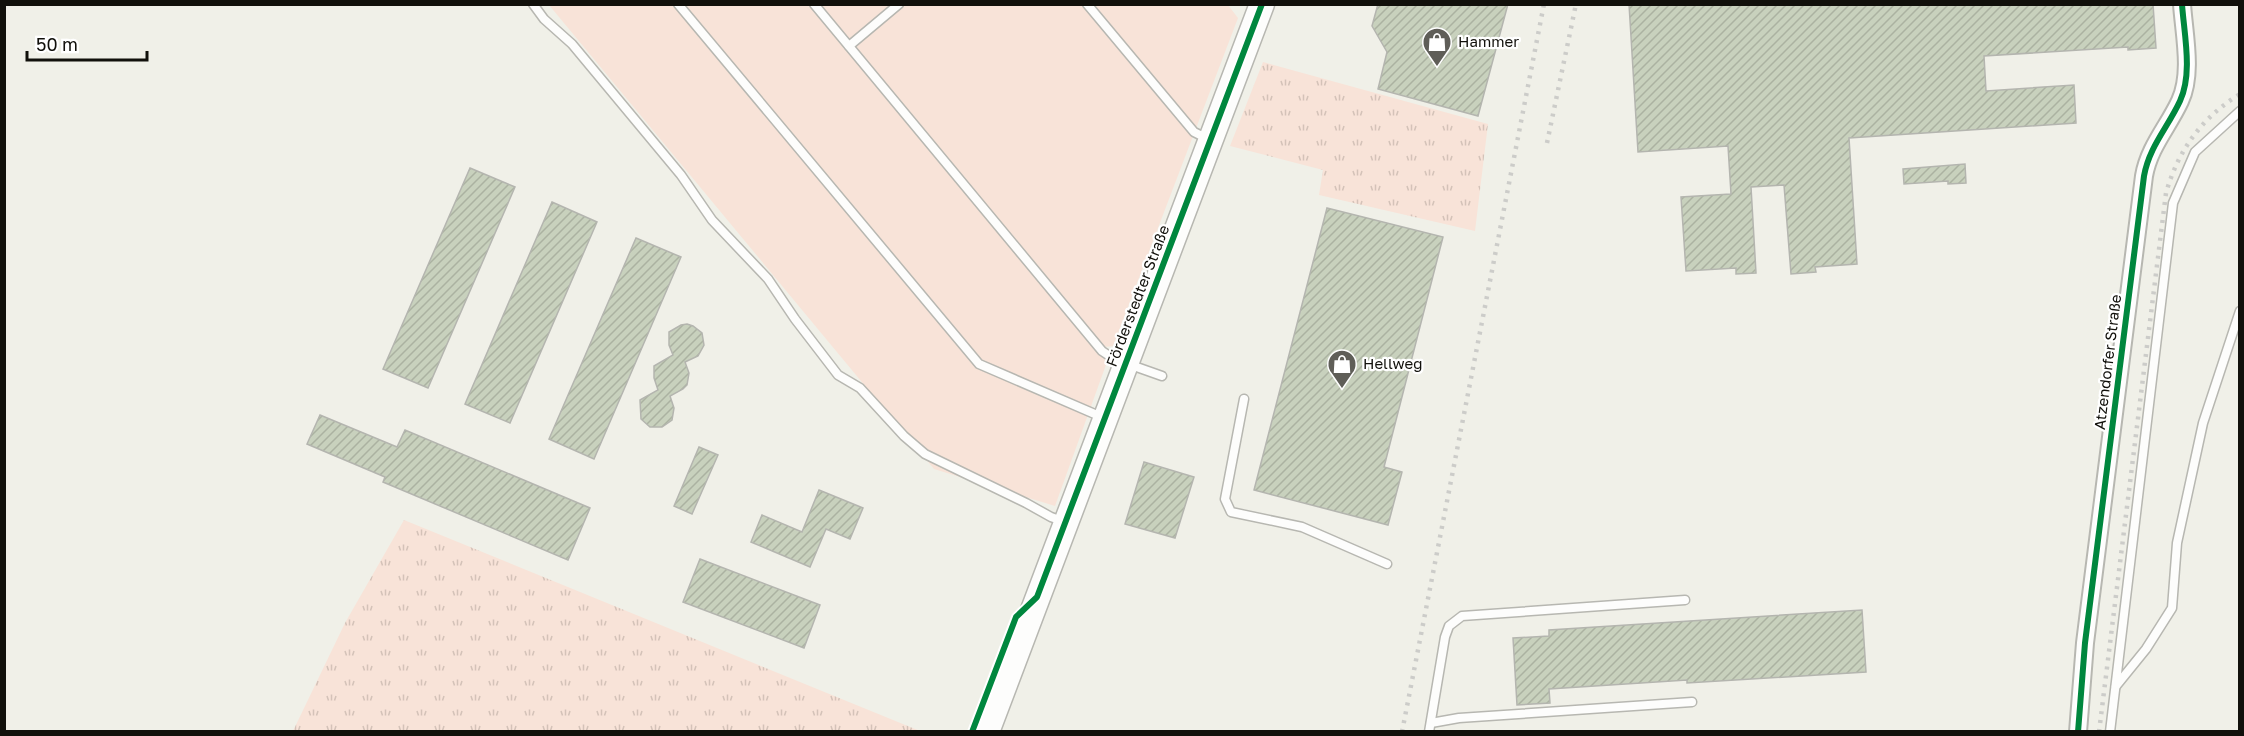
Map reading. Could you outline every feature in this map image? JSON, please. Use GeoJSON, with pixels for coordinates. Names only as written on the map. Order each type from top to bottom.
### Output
{"type":"FeatureCollection","features":[{"type":"Feature","properties":{"kind":"main road","name":"Förderstedter Straße"},"geometry":{"type":"LineString","coordinates":[[987,732],[1262,4]]}},
{"type":"Feature","properties":{"kind":"street","name":"Atzendorfer Straße"},"geometry":{"type":"LineString","coordinates":[[2078,732],[2088,620],[2144,176],[2152,150],[2181,100],[2185,85],[2186,63],[2182,4]]}},
{"type":"Feature","properties":{"kind":"lane"},"geometry":{"type":"LineString","coordinates":[[533,4],[544,19],[572,44],[681,175],[712,220],[768,279],[795,320],[838,375],[860,388],[904,436],[925,454],[1065,522]]}},
{"type":"Feature","properties":{"kind":"lane"},"geometry":{"type":"LineString","coordinates":[[678,4],[979,364],[1104,418]]}},
{"type":"Feature","properties":{"kind":"lane"},"geometry":{"type":"LineString","coordinates":[[814,4],[1102,351],[1125,364],[1162,376]]}},
{"type":"Feature","properties":{"kind":"lane"},"geometry":{"type":"LineString","coordinates":[[849,46],[898,4]]}},
{"type":"Feature","properties":{"kind":"lane"},"geometry":{"type":"LineString","coordinates":[[1086,4],[1194,132],[1210,140]]}},
{"type":"Feature","properties":{"kind":"lane"},"geometry":{"type":"LineString","coordinates":[[2110,732],[2173,203],[2195,152],[2240,111]]}},
{"type":"Feature","properties":{"kind":"lane"},"geometry":{"type":"LineString","coordinates":[[2115,687],[2146,649],[2172,608],[2177,543],[2203,423],[2240,311]]}},
{"type":"Feature","properties":{"kind":"lane"},"geometry":{"type":"LineString","coordinates":[[1244,399],[1225,499],[1231,512],[1302,527],[1387,564]]}},
{"type":"Feature","properties":{"kind":"lane"},"geometry":{"type":"LineString","coordinates":[[1685,600],[1461,616],[1449,626],[1445,638],[1430,727],[1459,718],[1692,702]]}},
{"type":"Feature","properties":{"kind":"green space"},"geometry":{"type":"Polygon","coordinates":[[[549,5],[1228,5],[1238,18],[1113,346],[1103,347],[1101,355],[1107,362],[1055,506],[934,469],[549,5]]]}},
{"type":"Feature","properties":{"kind":"green space"},"geometry":{"type":"Polygon","coordinates":[[[1263,62],[1488,124],[1475,231],[1319,195],[1323,170],[1230,146],[1263,62]]]}},
{"type":"Feature","properties":{"kind":"green space"},"geometry":{"type":"Polygon","coordinates":[[[404,520],[920,731],[293,731],[345,623],[404,520]]]}},
{"type":"Feature","properties":{"kind":"building","name":"Hammer"},"geometry":{"type":"Polygon","coordinates":[[[1378,4],[1508,4],[1478,116],[1378,89],[1387,52],[1372,26],[1378,4]]]}},
{"type":"Feature","properties":{"kind":"building"},"geometry":{"type":"Polygon","coordinates":[[[1629,4],[2153,4],[2156,48],[2128,50],[2128,47],[1984,56],[1986,91],[2074,85],[2076,123],[1849,138],[1857,264],[1815,267],[1816,272],[1791,274],[1784,185],[1751,187],[1756,273],[1736,274],[1736,268],[1686,271],[1681,197],[1731,194],[1728,146],[1638,152],[1629,4]]]}},
{"type":"Feature","properties":{"kind":"building"},"geometry":{"type":"Polygon","coordinates":[[[1965,164],[1966,183],[1948,184],[1948,181],[1904,184],[1903,169],[1965,164]]]}},
{"type":"Feature","properties":{"kind":"building"},"geometry":{"type":"Polygon","coordinates":[[[470,168],[515,187],[428,388],[383,369],[470,168]]]}},
{"type":"Feature","properties":{"kind":"building"},"geometry":{"type":"Polygon","coordinates":[[[552,202],[597,222],[510,423],[465,404],[552,202]]]}},
{"type":"Feature","properties":{"kind":"building","name":"Hellweg"},"geometry":{"type":"Polygon","coordinates":[[[1327,208],[1443,237],[1384,467],[1402,472],[1388,525],[1254,490],[1327,208]]]}},
{"type":"Feature","properties":{"kind":"building"},"geometry":{"type":"Polygon","coordinates":[[[636,238],[681,257],[594,459],[549,439],[636,238]]]}},
{"type":"Feature","properties":{"kind":"building"},"geometry":{"type":"Polygon","coordinates":[[[687,324],[702,333],[704,345],[698,356],[685,362],[689,373],[687,385],[670,396],[674,408],[672,420],[662,427],[650,427],[641,419],[640,400],[658,390],[654,378],[654,366],[673,355],[669,345],[669,332],[687,324]]]}},
{"type":"Feature","properties":{"kind":"building"},"geometry":{"type":"Polygon","coordinates":[[[320,415],[397,447],[405,430],[590,508],[568,560],[383,482],[385,477],[307,444],[320,415]]]}},
{"type":"Feature","properties":{"kind":"building"},"geometry":{"type":"Polygon","coordinates":[[[699,447],[718,455],[692,514],[674,506],[699,447]]]}},
{"type":"Feature","properties":{"kind":"building"},"geometry":{"type":"Polygon","coordinates":[[[1144,462],[1194,477],[1175,538],[1125,524],[1144,462]]]}},
{"type":"Feature","properties":{"kind":"building"},"geometry":{"type":"Polygon","coordinates":[[[819,490],[863,508],[850,539],[826,529],[810,567],[751,542],[762,515],[802,532],[819,490]]]}},
{"type":"Feature","properties":{"kind":"building"},"geometry":{"type":"Polygon","coordinates":[[[700,559],[820,605],[804,648],[683,602],[700,559]]]}},
{"type":"Feature","properties":{"kind":"building"},"geometry":{"type":"Polygon","coordinates":[[[1862,610],[1866,672],[1549,689],[1550,703],[1517,705],[1513,638],[1549,636],[1549,630],[1862,610]]]}},
{"type":"Feature","properties":{"kind":"railway"},"geometry":{"type":"LineString","coordinates":[[1402,732],[1544,4]]}},
{"type":"Feature","properties":{"kind":"railway"},"geometry":{"type":"LineString","coordinates":[[1547,143],[1576,4]]}},
{"type":"Feature","properties":{"kind":"railway"},"geometry":{"type":"LineString","coordinates":[[2099,732],[2166,193],[2177,163],[2193,137],[2226,103],[2240,94]]}},
{"type":"Feature","properties":{"kind":"cycle path"},"geometry":{"type":"LineString","coordinates":[[972,732],[1016,617],[1037,597],[1262,4]]}},
{"type":"Feature","properties":{"kind":"cycle path"},"geometry":{"type":"LineString","coordinates":[[2078,732],[2085,643],[2144,176],[2154,146],[2180,101],[2186,78],[2187,53],[2182,4]]}},
{"type":"Feature","properties":{"kind":"place","name":"Hammer"},"geometry":{"type":"Point","coordinates":[1437,68]}},
{"type":"Feature","properties":{"kind":"place","name":"Hellweg"},"geometry":{"type":"Point","coordinates":[1342,390]}}]}
